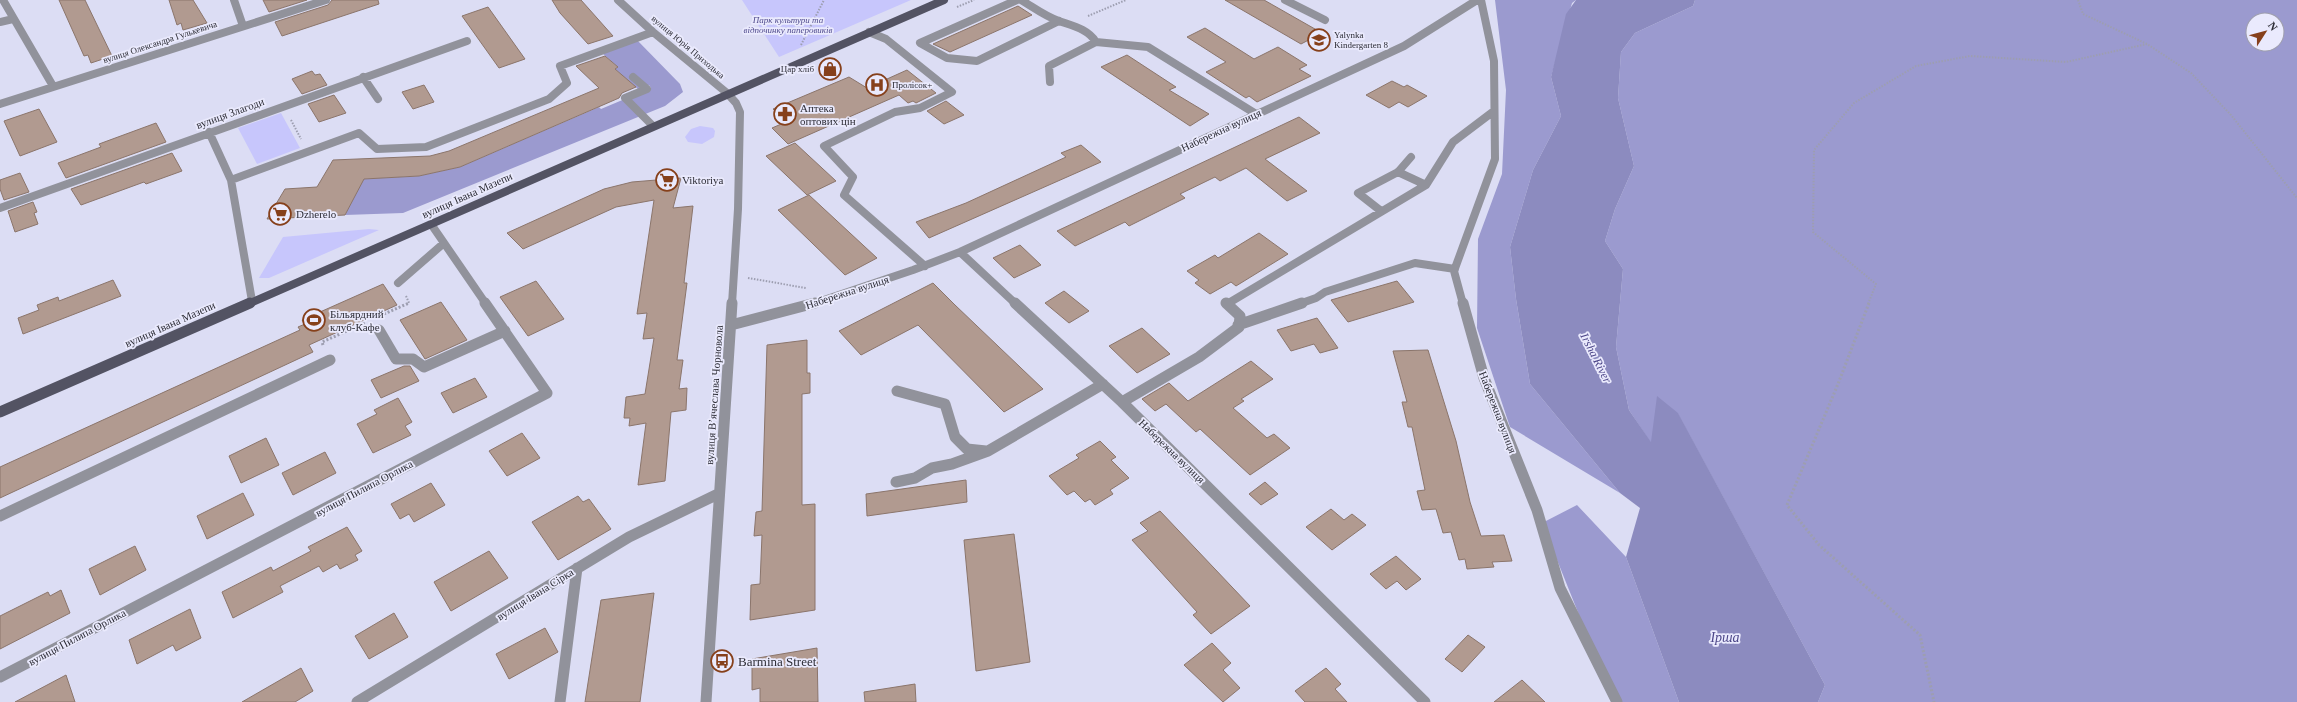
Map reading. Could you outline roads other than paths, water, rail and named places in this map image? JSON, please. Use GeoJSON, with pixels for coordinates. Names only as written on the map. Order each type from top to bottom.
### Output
{"type":"FeatureCollection","features":[{"type":"Feature","properties":{"kind":"main road","name":"вулиця Івана Мазепи"},"geometry":{"type":"LineString","coordinates":[[0,412],[727,93],[944,0]]}},
{"type":"Feature","properties":{"kind":"street"},"geometry":{"type":"LineString","coordinates":[[3,0],[53,86]]}},
{"type":"Feature","properties":{"kind":"street"},"geometry":{"type":"LineString","coordinates":[[234,0],[243,26]]}},
{"type":"Feature","properties":{"kind":"street","name":"вулиця Олександра Гулькевича"},"geometry":{"type":"LineString","coordinates":[[0,104],[326,0]]}},
{"type":"Feature","properties":{"kind":"street","name":"вулиця Юрія Приходька"},"geometry":{"type":"LineString","coordinates":[[618,0],[653,32],[727,93]]}},
{"type":"Feature","properties":{"kind":"street"},"geometry":{"type":"LineString","coordinates":[[925,266],[844,195],[853,177],[824,146],[895,112],[920,108],[952,92],[921,55],[920,43],[1017,0]]}},
{"type":"Feature","properties":{"kind":"street"},"geometry":{"type":"LineString","coordinates":[[1021,0],[1059,21],[1070,23],[1092,35],[1096,42]]}},
{"type":"Feature","properties":{"kind":"street"},"geometry":{"type":"LineString","coordinates":[[1285,0],[1325,20]]}},
{"type":"Feature","properties":{"kind":"street","name":"Набережна вулиця"},"geometry":{"type":"LineString","coordinates":[[731,325],[766,318],[925,266],[960,252],[1404,46],[1476,0]]}},
{"type":"Feature","properties":{"kind":"street"},"geometry":{"type":"LineString","coordinates":[[1122,402],[1199,357],[1238,325],[1316,298],[1325,292],[1415,263],[1455,269],[1494,159],[1494,61],[1481,0]]}},
{"type":"Feature","properties":{"kind":"street"},"geometry":{"type":"LineString","coordinates":[[0,22],[13,19]]}},
{"type":"Feature","properties":{"kind":"street"},"geometry":{"type":"LineString","coordinates":[[869,32],[921,55],[962,61],[977,61],[1059,21]]}},
{"type":"Feature","properties":{"kind":"street"},"geometry":{"type":"LineString","coordinates":[[231,180],[359,133],[377,149],[426,147],[549,99],[567,83],[560,66],[653,32]]}},
{"type":"Feature","properties":{"kind":"street","name":"вулиця Злагоди"},"geometry":{"type":"LineString","coordinates":[[0,208],[467,41]]}},
{"type":"Feature","properties":{"kind":"street"},"geometry":{"type":"LineString","coordinates":[[1050,82],[1049,66],[1096,42],[1148,47],[1256,114]]}},
{"type":"Feature","properties":{"kind":"street"},"geometry":{"type":"LineString","coordinates":[[363,77],[378,99]]}},
{"type":"Feature","properties":{"kind":"street"},"geometry":{"type":"LineString","coordinates":[[633,77],[647,89],[625,98],[653,126]]}},
{"type":"Feature","properties":{"kind":"street","name":"вулиця Вʼячеслава Чорновола"},"geometry":{"type":"LineString","coordinates":[[706,702],[718,494],[738,210],[740,112],[736,103],[727,93]]}},
{"type":"Feature","properties":{"kind":"street"},"geometry":{"type":"LineString","coordinates":[[1238,325],[1240,316],[1226,303],[1426,185],[1452,142],[1494,111]]}},
{"type":"Feature","properties":{"kind":"street"},"geometry":{"type":"LineString","coordinates":[[209,132],[231,180],[252,301]]}},
{"type":"Feature","properties":{"kind":"street"},"geometry":{"type":"LineString","coordinates":[[1381,211],[1358,194],[1398,172],[1411,157]]}},
{"type":"Feature","properties":{"kind":"street"},"geometry":{"type":"LineString","coordinates":[[1398,172],[1426,185]]}},
{"type":"Feature","properties":{"kind":"street","name":"вулиця Пилипа Орлика"},"geometry":{"type":"LineString","coordinates":[[0,677],[546,393],[431,224]]}},
{"type":"Feature","properties":{"kind":"street"},"geometry":{"type":"LineString","coordinates":[[398,282],[444,243]]}},
{"type":"Feature","properties":{"kind":"street","name":"Набережна вулиця"},"geometry":{"type":"LineString","coordinates":[[960,252],[1122,402],[1425,702]]}},
{"type":"Feature","properties":{"kind":"street","name":"Набережна вулиця"},"geometry":{"type":"LineString","coordinates":[[1455,269],[1484,378],[1494,407],[1537,510],[1560,588],[1616,702]]}},
{"type":"Feature","properties":{"kind":"street"},"geometry":{"type":"LineString","coordinates":[[379,330],[396,359],[413,359],[424,367],[505,331]]}},
{"type":"Feature","properties":{"kind":"street"},"geometry":{"type":"LineString","coordinates":[[0,516],[330,360]]}},
{"type":"Feature","properties":{"kind":"street"},"geometry":{"type":"LineString","coordinates":[[896,482],[915,478],[932,468],[952,464],[988,451],[1103,384]]}},
{"type":"Feature","properties":{"kind":"street"},"geometry":{"type":"LineString","coordinates":[[897,391],[945,404],[955,437],[967,449],[988,451]]}},
{"type":"Feature","properties":{"kind":"street","name":"вулиця Івана Сірка"},"geometry":{"type":"LineString","coordinates":[[357,702],[577,568],[657,522],[718,494]]}},
{"type":"Feature","properties":{"kind":"street"},"geometry":{"type":"LineString","coordinates":[[560,702],[577,568]]}},
{"type":"Feature","properties":{"kind":"water","name":"Ірша"},"geometry":{"type":"Polygon","coordinates":[[[1576,0],[1695,0],[1693,6],[1635,33],[1621,52],[1618,98],[1634,166],[1615,209],[1605,241],[1623,269],[1616,347],[1629,410],[1651,442],[1657,396],[1678,413],[1825,685],[1818,702],[1679,702],[1626,557],[1640,508],[1620,493],[1530,384],[1516,299],[1510,247],[1533,170],[1561,116],[1551,77],[1566,14],[1576,0]]]}},
{"type":"Feature","properties":{"kind":"place","name":"Yalynka Kindergarten 8"},"geometry":{"type":"Point","coordinates":[1319,40]}},
{"type":"Feature","properties":{"kind":"place","name":"Цар хліб"},"geometry":{"type":"Point","coordinates":[830,69]}},
{"type":"Feature","properties":{"kind":"place","name":"Пролісок+"},"geometry":{"type":"Point","coordinates":[877,85]}},
{"type":"Feature","properties":{"kind":"place","name":"Аптека оптових цін"},"geometry":{"type":"Point","coordinates":[785,114]}},
{"type":"Feature","properties":{"kind":"place","name":"Viktoriya"},"geometry":{"type":"Point","coordinates":[667,180]}},
{"type":"Feature","properties":{"kind":"place","name":"Dzherelo"},"geometry":{"type":"Point","coordinates":[280,214]}},
{"type":"Feature","properties":{"kind":"place","name":"Більярдний клуб-Кафе"},"geometry":{"type":"Point","coordinates":[314,320]}},
{"type":"Feature","properties":{"kind":"place","name":"Barmina Street"},"geometry":{"type":"Point","coordinates":[722,661]}},
{"type":"Feature","properties":{"kind":"park label","name":"Парк культури та відпочинку паперовиків"},"geometry":{"type":"Point","coordinates":[788,26]}},
{"type":"Feature","properties":{"kind":"water label","name":"Irsha River"},"geometry":{"type":"Point","coordinates":[1596,358]}}]}
